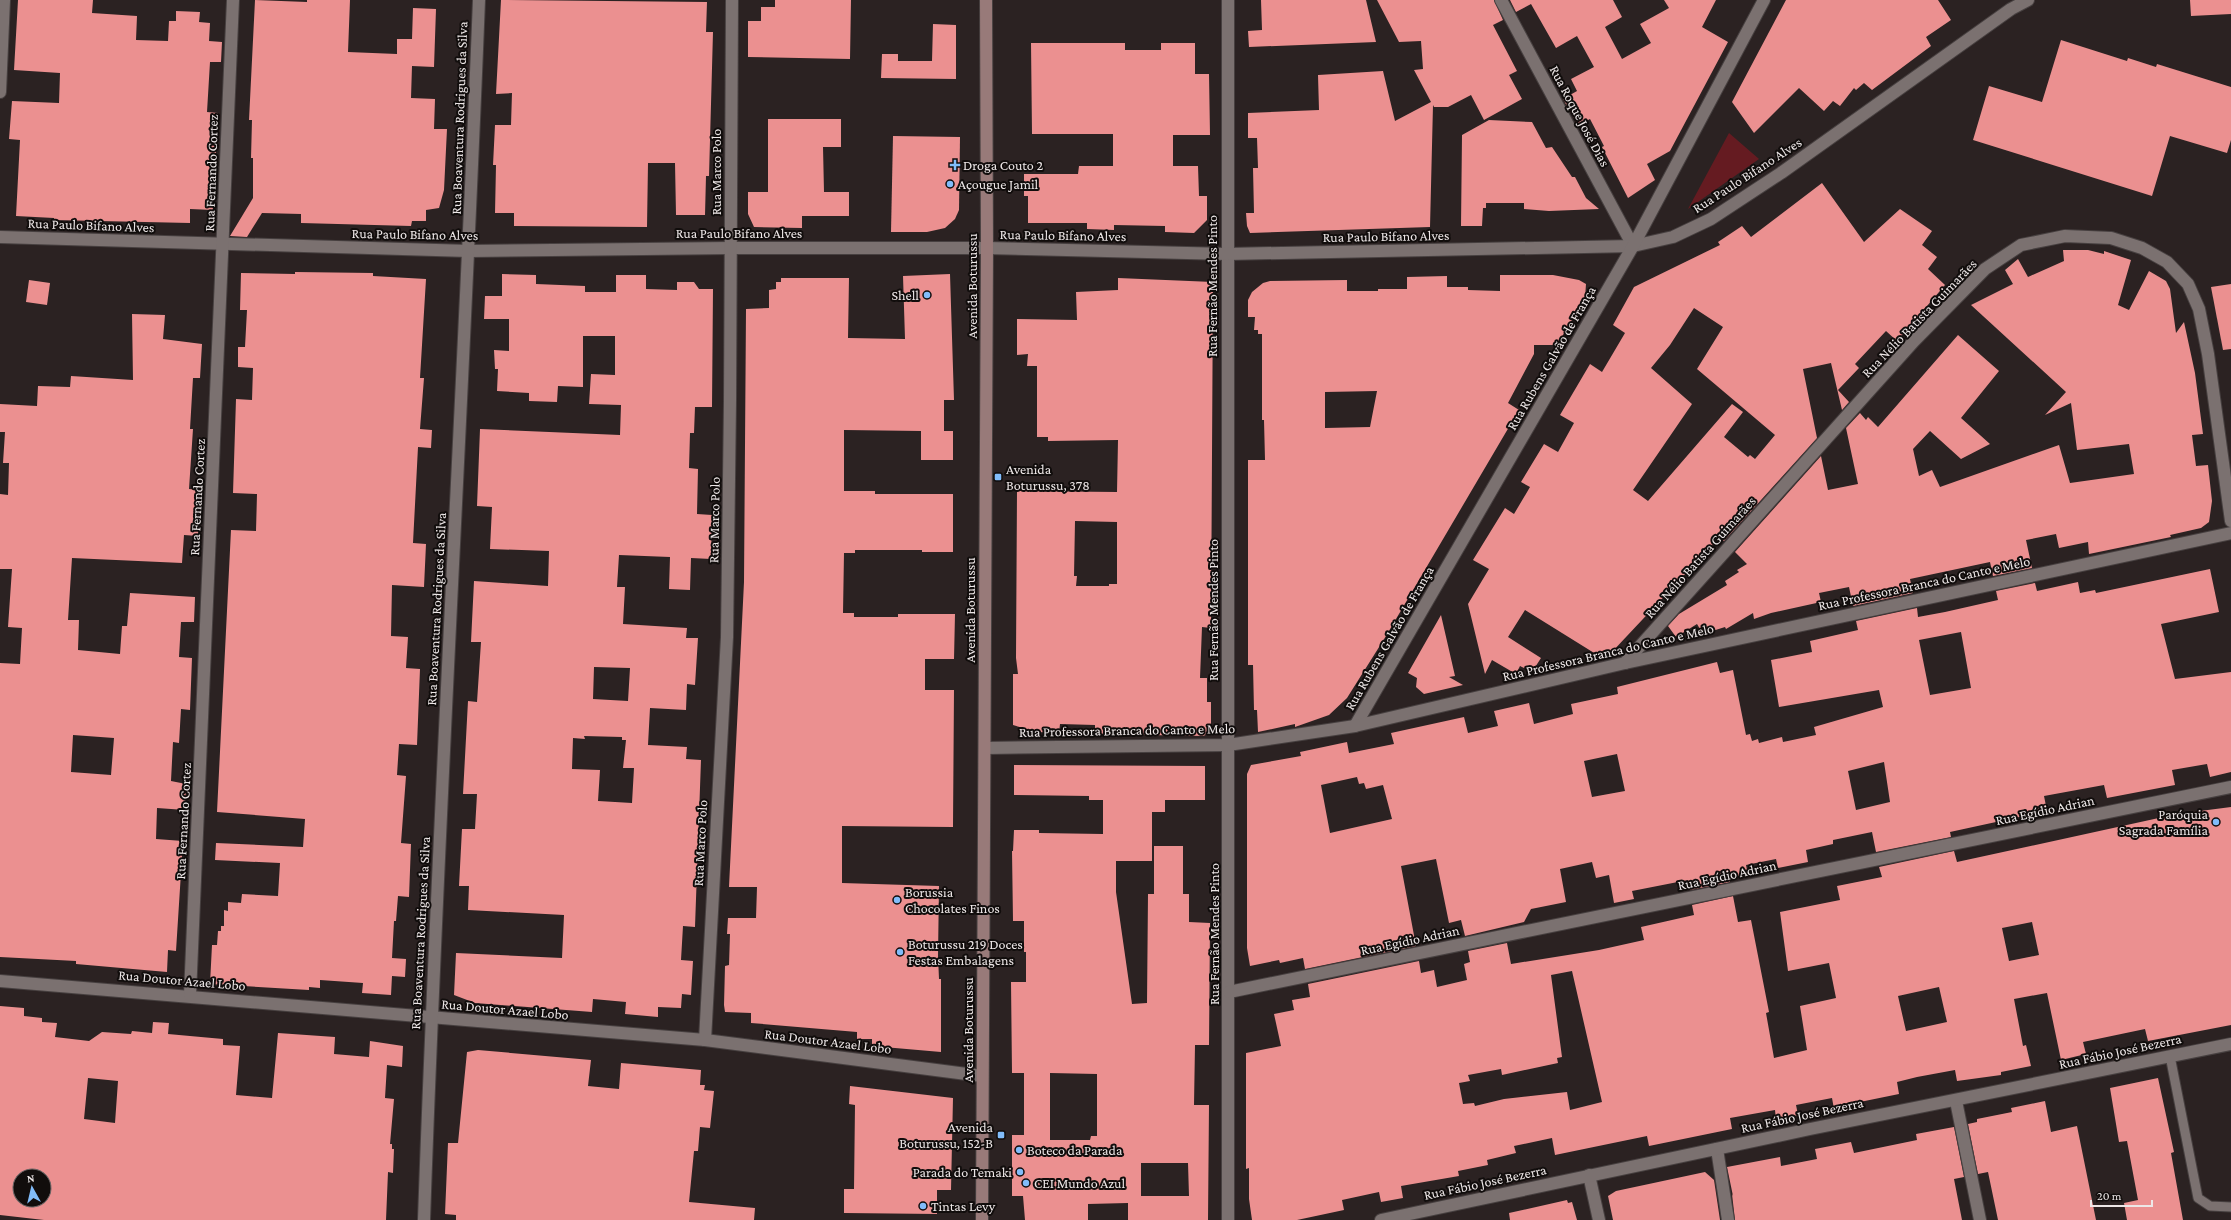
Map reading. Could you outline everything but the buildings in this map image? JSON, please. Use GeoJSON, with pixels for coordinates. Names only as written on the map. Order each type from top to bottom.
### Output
{"type":"FeatureCollection","features":[{"type":"Feature","properties":{"kind":"main road","name":"Avenida Boturussu"},"geometry":{"type":"LineString","coordinates":[[982,1220],[987,248],[986,0]]}},
{"type":"Feature","properties":{"kind":"street"},"geometry":{"type":"LineString","coordinates":[[0,92],[4,0]]}},
{"type":"Feature","properties":{"kind":"street","name":"Rua Fernando Cortez"},"geometry":{"type":"LineString","coordinates":[[190,995],[234,0]]}},
{"type":"Feature","properties":{"kind":"street","name":"Rua Boaventura Rodrigues da Silva"},"geometry":{"type":"LineString","coordinates":[[424,1220],[431,1018],[469,251],[479,0]]}},
{"type":"Feature","properties":{"kind":"street","name":"Rua Marco Polo"},"geometry":{"type":"LineString","coordinates":[[704,1040],[727,637],[732,0]]}},
{"type":"Feature","properties":{"kind":"street","name":"Rua Fernão Mendes Pinto"},"geometry":{"type":"LineString","coordinates":[[1228,0],[1228,1220]]}},
{"type":"Feature","properties":{"kind":"street","name":"Rua Roque José Dias"},"geometry":{"type":"LineString","coordinates":[[1501,0],[1633,246]]}},
{"type":"Feature","properties":{"kind":"street","name":"Rua Rubens Galvão de França"},"geometry":{"type":"LineString","coordinates":[[1355,726],[1633,246],[1764,0]]}},
{"type":"Feature","properties":{"kind":"street","name":"Rua Paulo Bifano Alves"},"geometry":{"type":"LineString","coordinates":[[0,237],[469,251],[731,248],[987,248],[1227,254],[1633,246],[1672,237],[1712,219],[1781,173],[2012,9],[2028,0]]}},
{"type":"Feature","properties":{"kind":"street","name":"Rua Nélio Batista Guimarães"},"geometry":{"type":"LineString","coordinates":[[1625,663],[1914,341],[1985,269],[2021,245],[2065,236],[2111,238],[2142,248],[2167,262],[2188,284],[2199,309],[2208,354],[2231,521]]}},
{"type":"Feature","properties":{"kind":"street","name":"Rua Professora Branca do Canto e Melo"},"geometry":{"type":"LineString","coordinates":[[985,748],[1228,745],[1355,726],[1625,663],[2231,533]]}},
{"type":"Feature","properties":{"kind":"street","name":"Rua Egídio Adrian"},"geometry":{"type":"LineString","coordinates":[[1229,992],[2231,787]]}},
{"type":"Feature","properties":{"kind":"street","name":"Rua Doutor Azael Lobo"},"geometry":{"type":"LineString","coordinates":[[0,981],[190,995],[431,1018],[704,1040],[982,1076]]}},
{"type":"Feature","properties":{"kind":"street","name":"Rua Fábio José Bezerra"},"geometry":{"type":"LineString","coordinates":[[1381,1220],[1589,1175],[2231,1044]]}},
{"type":"Feature","properties":{"kind":"street"},"geometry":{"type":"LineString","coordinates":[[1956,1101],[1980,1220]]}},
{"type":"Feature","properties":{"kind":"street"},"geometry":{"type":"LineString","coordinates":[[1717,1149],[1728,1220]]}},
{"type":"Feature","properties":{"kind":"street"},"geometry":{"type":"LineString","coordinates":[[1589,1175],[1599,1220]]}},
{"type":"Feature","properties":{"kind":"lane"},"geometry":{"type":"LineString","coordinates":[[2170,1056],[2198,1198],[2210,1206],[2231,1207]]}},
{"type":"Feature","properties":{"kind":"shaded area"},"geometry":{"type":"Polygon","coordinates":[[[1729,133],[1759,159],[1688,209],[1729,133]]]}},
{"type":"Feature","properties":{"kind":"place","name":"Droga Couto 2"},"geometry":{"type":"Point","coordinates":[955,165]}},
{"type":"Feature","properties":{"kind":"place","name":"Açougue Jamil"},"geometry":{"type":"Point","coordinates":[950,184]}},
{"type":"Feature","properties":{"kind":"place","name":"Shell"},"geometry":{"type":"Point","coordinates":[927,295]}},
{"type":"Feature","properties":{"kind":"place","name":"Avenida Boturussu, 378"},"geometry":{"type":"Point","coordinates":[998,477]}},
{"type":"Feature","properties":{"kind":"place","name":"Paróquia Sagrada Família"},"geometry":{"type":"Point","coordinates":[2216,822]}},
{"type":"Feature","properties":{"kind":"place","name":"Borussia Chocolates Finos"},"geometry":{"type":"Point","coordinates":[897,900]}},
{"type":"Feature","properties":{"kind":"place","name":"Boturussu 219 Doces Festas Embalagens"},"geometry":{"type":"Point","coordinates":[900,952]}},
{"type":"Feature","properties":{"kind":"place","name":"Avenida Boturussu, 152-B"},"geometry":{"type":"Point","coordinates":[1001,1135]}},
{"type":"Feature","properties":{"kind":"place","name":"Boteco da Parada"},"geometry":{"type":"Point","coordinates":[1019,1150]}},
{"type":"Feature","properties":{"kind":"place","name":"Parada do Temaki"},"geometry":{"type":"Point","coordinates":[1020,1172]}},
{"type":"Feature","properties":{"kind":"place","name":"CEI Mundo Azul"},"geometry":{"type":"Point","coordinates":[1026,1183]}},
{"type":"Feature","properties":{"kind":"place","name":"Tintas Levy"},"geometry":{"type":"Point","coordinates":[923,1206]}}]}
